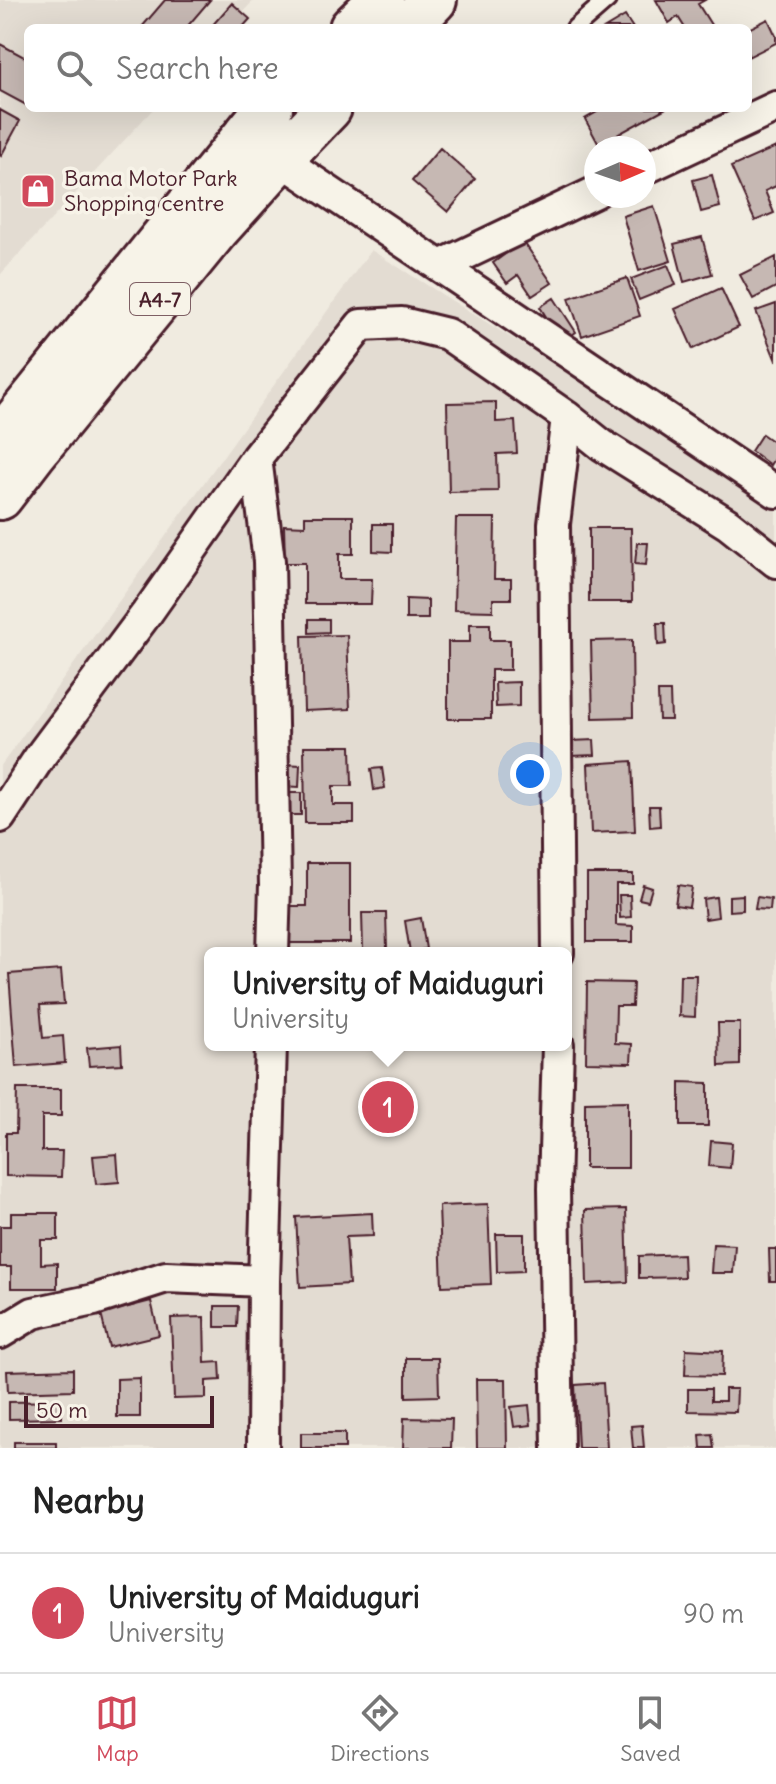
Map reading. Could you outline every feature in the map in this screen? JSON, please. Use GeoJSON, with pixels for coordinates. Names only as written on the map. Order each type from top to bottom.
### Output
{"type":"FeatureCollection","features":[{"type":"Feature","properties":{"kind":"highway"},"geometry":{"type":"LineString","coordinates":[[368,24],[411,13]]}},
{"type":"Feature","properties":{"kind":"highway","name":"A4-7"},"geometry":{"type":"LineString","coordinates":[[0,440],[266,112]]}},
{"type":"Feature","properties":{"kind":"highway","name":"A4-7"},"geometry":{"type":"LineString","coordinates":[[0,497],[197,253],[325,112]]}},
{"type":"Feature","properties":{"kind":"street"},"geometry":{"type":"LineString","coordinates":[[656,163],[776,107]]}},
{"type":"Feature","properties":{"kind":"street"},"geometry":{"type":"LineString","coordinates":[[280,159],[776,492]]}},
{"type":"Feature","properties":{"kind":"street"},"geometry":{"type":"LineString","coordinates":[[440,266],[584,198]]}},
{"type":"Feature","properties":{"kind":"street"},"geometry":{"type":"LineString","coordinates":[[0,817],[41,755],[147,613],[256,458],[361,325],[402,323],[447,334],[602,445],[728,524],[776,562]]}},
{"type":"Feature","properties":{"kind":"street"},"geometry":{"type":"LineString","coordinates":[[558,947],[554,524],[567,417]]}},
{"type":"Feature","properties":{"kind":"street"},"geometry":{"type":"LineString","coordinates":[[256,458],[269,561],[275,885],[273,947]]}},
{"type":"Feature","properties":{"kind":"street"},"geometry":{"type":"LineString","coordinates":[[263,1448],[271,1051]]}},
{"type":"Feature","properties":{"kind":"street"},"geometry":{"type":"LineString","coordinates":[[558,1051],[554,1188],[558,1448]]}},
{"type":"Feature","properties":{"kind":"street"},"geometry":{"type":"LineString","coordinates":[[0,1333],[33,1313],[94,1300],[166,1277],[264,1281]]}},
{"type":"Feature","properties":{"kind":"lane"},"geometry":{"type":"LineString","coordinates":[[580,24],[607,0]]}},
{"type":"Feature","properties":{"kind":"shaded area","name":"Bama Motor Park Shopping centre"},"geometry":{"type":"Polygon","coordinates":[[[0,0],[254,0],[232,24],[24,24],[24,112],[150,112],[0,275],[0,0]]]}},
{"type":"Feature","properties":{"kind":"shaded area"},"geometry":{"type":"Polygon","coordinates":[[[371,250],[776,503],[776,1448],[0,1448],[0,767],[371,250]]]}},
{"type":"Feature","properties":{"kind":"building"},"geometry":{"type":"Polygon","coordinates":[[[165,0],[210,0],[189,24],[144,24],[165,0]]]}},
{"type":"Feature","properties":{"kind":"building"},"geometry":{"type":"Polygon","coordinates":[[[656,0],[705,0],[698,4],[710,24],[682,24],[678,17],[669,23],[656,0]]]}},
{"type":"Feature","properties":{"kind":"building"},"geometry":{"type":"Polygon","coordinates":[[[232,3],[250,19],[246,24],[214,24],[232,3]]]}},
{"type":"Feature","properties":{"kind":"building"},"geometry":{"type":"Polygon","coordinates":[[[625,16],[630,24],[612,24],[625,16]]]}},
{"type":"Feature","properties":{"kind":"building"},"geometry":{"type":"Polygon","coordinates":[[[768,19],[776,43],[752,55],[752,27],[768,19]]]}},
{"type":"Feature","properties":{"kind":"building"},"geometry":{"type":"Polygon","coordinates":[[[0,44],[24,57],[24,104],[0,91],[0,44]]]}},
{"type":"Feature","properties":{"kind":"building","name":"Bama Motor Park Shopping centre"},"geometry":{"type":"Polygon","coordinates":[[[0,110],[20,121],[1,156],[0,155],[0,110]]]}},
{"type":"Feature","properties":{"kind":"building"},"geometry":{"type":"Polygon","coordinates":[[[597,112],[659,112],[615,136],[594,136],[585,119],[597,112]]]}},
{"type":"Feature","properties":{"kind":"building"},"geometry":{"type":"Polygon","coordinates":[[[776,147],[776,186],[765,191],[774,213],[755,221],[731,167],[776,147]]]}},
{"type":"Feature","properties":{"kind":"building"},"geometry":{"type":"Polygon","coordinates":[[[440,148],[475,179],[448,212],[412,181],[440,148]]]}},
{"type":"Feature","properties":{"kind":"building"},"geometry":{"type":"Polygon","coordinates":[[[712,175],[720,207],[701,212],[693,180],[712,175]]]}},
{"type":"Feature","properties":{"kind":"building"},"geometry":{"type":"Polygon","coordinates":[[[655,208],[671,261],[639,271],[623,216],[655,208]]]}},
{"type":"Feature","properties":{"kind":"building"},"geometry":{"type":"Polygon","coordinates":[[[702,237],[712,274],[684,282],[674,244],[702,237]]]}},
{"type":"Feature","properties":{"kind":"building"},"geometry":{"type":"Polygon","coordinates":[[[523,241],[552,283],[532,296],[518,275],[507,283],[493,263],[523,241]]]}},
{"type":"Feature","properties":{"kind":"building"},"geometry":{"type":"Polygon","coordinates":[[[776,257],[776,287],[753,299],[740,275],[776,257]]]}},
{"type":"Feature","properties":{"kind":"building"},"geometry":{"type":"Polygon","coordinates":[[[668,265],[676,285],[639,300],[631,279],[668,265]]]}},
{"type":"Feature","properties":{"kind":"building"},"geometry":{"type":"Polygon","coordinates":[[[627,278],[640,316],[582,336],[569,298],[627,278]]]}},
{"type":"Feature","properties":{"kind":"building"},"geometry":{"type":"Polygon","coordinates":[[[721,288],[739,327],[693,349],[675,309],[721,288]]]}},
{"type":"Feature","properties":{"kind":"building"},"geometry":{"type":"Polygon","coordinates":[[[554,298],[576,332],[562,342],[540,307],[554,298]]]}},
{"type":"Feature","properties":{"kind":"building"},"geometry":{"type":"Polygon","coordinates":[[[776,304],[776,361],[756,311],[776,304]]]}},
{"type":"Feature","properties":{"kind":"building"},"geometry":{"type":"Polygon","coordinates":[[[496,402],[496,422],[515,421],[517,453],[497,454],[498,491],[449,492],[447,403],[496,402]]]}},
{"type":"Feature","properties":{"kind":"building"},"geometry":{"type":"Polygon","coordinates":[[[762,434],[776,444],[776,456],[770,465],[751,451],[762,434]]]}},
{"type":"Feature","properties":{"kind":"building"},"geometry":{"type":"Polygon","coordinates":[[[305,516],[353,516],[353,554],[339,554],[339,579],[372,579],[371,604],[305,604],[305,563],[285,563],[284,525],[305,526],[305,516]]]}},
{"type":"Feature","properties":{"kind":"building"},"geometry":{"type":"Polygon","coordinates":[[[456,518],[495,518],[494,579],[511,579],[511,599],[493,599],[493,611],[454,610],[456,518]]]}},
{"type":"Feature","properties":{"kind":"building"},"geometry":{"type":"Polygon","coordinates":[[[373,524],[392,524],[392,552],[373,551],[373,524]]]}},
{"type":"Feature","properties":{"kind":"building"},"geometry":{"type":"Polygon","coordinates":[[[589,528],[631,528],[632,602],[589,602],[589,528]]]}},
{"type":"Feature","properties":{"kind":"building"},"geometry":{"type":"Polygon","coordinates":[[[637,543],[648,543],[646,565],[635,564],[637,543]]]}},
{"type":"Feature","properties":{"kind":"building"},"geometry":{"type":"Polygon","coordinates":[[[406,599],[428,600],[428,619],[406,619],[406,599]]]}},
{"type":"Feature","properties":{"kind":"building"},"geometry":{"type":"Polygon","coordinates":[[[309,619],[329,619],[329,632],[309,633],[309,619]]]}},
{"type":"Feature","properties":{"kind":"building"},"geometry":{"type":"Polygon","coordinates":[[[657,623],[665,623],[666,644],[658,645],[657,623]]]}},
{"type":"Feature","properties":{"kind":"building"},"geometry":{"type":"Polygon","coordinates":[[[470,624],[490,624],[490,640],[510,640],[510,670],[491,670],[491,719],[448,719],[448,642],[470,642],[470,624]]]}},
{"type":"Feature","properties":{"kind":"building"},"geometry":{"type":"Polygon","coordinates":[[[347,635],[350,709],[304,711],[302,636],[347,635]]]}},
{"type":"Feature","properties":{"kind":"building"},"geometry":{"type":"Polygon","coordinates":[[[632,640],[633,717],[593,718],[591,641],[632,640]]]}},
{"type":"Feature","properties":{"kind":"building"},"geometry":{"type":"Polygon","coordinates":[[[519,682],[519,706],[496,707],[495,683],[519,682]]]}},
{"type":"Feature","properties":{"kind":"building"},"geometry":{"type":"Polygon","coordinates":[[[658,692],[670,692],[671,720],[659,720],[658,692]]]}},
{"type":"Feature","properties":{"kind":"building"},"geometry":{"type":"Polygon","coordinates":[[[594,740],[595,755],[571,756],[571,741],[594,740]]]}},
{"type":"Feature","properties":{"kind":"building"},"geometry":{"type":"Polygon","coordinates":[[[304,746],[351,746],[352,786],[333,786],[333,805],[354,805],[354,823],[305,823],[304,746]]]}},
{"type":"Feature","properties":{"kind":"building"},"geometry":{"type":"Polygon","coordinates":[[[632,761],[635,831],[591,833],[588,764],[632,761]]]}},
{"type":"Feature","properties":{"kind":"building"},"geometry":{"type":"Polygon","coordinates":[[[285,764],[300,765],[299,787],[283,786],[285,764]]]}},
{"type":"Feature","properties":{"kind":"building"},"geometry":{"type":"Polygon","coordinates":[[[382,768],[385,788],[374,790],[371,769],[382,768]]]}},
{"type":"Feature","properties":{"kind":"building"},"geometry":{"type":"Polygon","coordinates":[[[285,793],[301,793],[301,815],[286,815],[285,793]]]}},
{"type":"Feature","properties":{"kind":"building"},"geometry":{"type":"Polygon","coordinates":[[[649,806],[659,806],[660,826],[650,827],[649,806]]]}},
{"type":"Feature","properties":{"kind":"building"},"geometry":{"type":"Polygon","coordinates":[[[307,863],[350,863],[350,943],[290,943],[290,906],[307,906],[307,863]]]}},
{"type":"Feature","properties":{"kind":"building"},"geometry":{"type":"Polygon","coordinates":[[[587,874],[633,874],[633,884],[616,884],[616,925],[633,926],[633,942],[587,942],[587,874]]]}},
{"type":"Feature","properties":{"kind":"building"},"geometry":{"type":"Polygon","coordinates":[[[643,885],[652,888],[648,901],[639,899],[643,885]]]}},
{"type":"Feature","properties":{"kind":"building"},"geometry":{"type":"Polygon","coordinates":[[[678,885],[692,887],[689,907],[675,905],[678,885]]]}},
{"type":"Feature","properties":{"kind":"building"},"geometry":{"type":"Polygon","coordinates":[[[619,895],[630,895],[631,917],[620,918],[619,895]]]}},
{"type":"Feature","properties":{"kind":"building"},"geometry":{"type":"Polygon","coordinates":[[[743,895],[743,910],[729,911],[729,896],[743,895]]]}},
{"type":"Feature","properties":{"kind":"building"},"geometry":{"type":"Polygon","coordinates":[[[716,897],[718,917],[705,919],[703,899],[716,897]]]}},
{"type":"Feature","properties":{"kind":"building"},"geometry":{"type":"Polygon","coordinates":[[[757,897],[771,899],[770,910],[755,909],[757,897]]]}},
{"type":"Feature","properties":{"kind":"building"},"geometry":{"type":"Polygon","coordinates":[[[362,913],[386,913],[387,947],[363,947],[362,913]]]}},
{"type":"Feature","properties":{"kind":"building"},"geometry":{"type":"Polygon","coordinates":[[[421,918],[426,947],[409,947],[405,921],[421,918]]]}},
{"type":"Feature","properties":{"kind":"building"},"geometry":{"type":"Polygon","coordinates":[[[61,970],[64,1004],[40,1005],[43,1038],[63,1036],[65,1063],[16,1067],[9,974],[61,970]]]}},
{"type":"Feature","properties":{"kind":"building"},"geometry":{"type":"Polygon","coordinates":[[[680,975],[696,975],[695,1017],[679,1016],[680,975]]]}},
{"type":"Feature","properties":{"kind":"building"},"geometry":{"type":"Polygon","coordinates":[[[587,982],[633,983],[632,1006],[616,1006],[615,1043],[632,1044],[631,1063],[586,1062],[587,982]]]}},
{"type":"Feature","properties":{"kind":"building"},"geometry":{"type":"Polygon","coordinates":[[[718,1023],[740,1023],[740,1065],[719,1066],[718,1023]]]}},
{"type":"Feature","properties":{"kind":"building"},"geometry":{"type":"Polygon","coordinates":[[[121,1045],[122,1064],[89,1066],[87,1048],[121,1045]]]}},
{"type":"Feature","properties":{"kind":"building"},"geometry":{"type":"Polygon","coordinates":[[[680,1082],[708,1083],[708,1126],[680,1126],[680,1082]]]}},
{"type":"Feature","properties":{"kind":"building"},"geometry":{"type":"Polygon","coordinates":[[[17,1089],[61,1089],[61,1116],[42,1116],[42,1151],[62,1151],[61,1177],[6,1176],[6,1133],[16,1133],[17,1089]]]}},
{"type":"Feature","properties":{"kind":"building"},"geometry":{"type":"Polygon","coordinates":[[[628,1101],[628,1168],[585,1168],[585,1102],[628,1101]]]}},
{"type":"Feature","properties":{"kind":"building"},"geometry":{"type":"Polygon","coordinates":[[[711,1141],[732,1143],[730,1168],[709,1166],[711,1141]]]}},
{"type":"Feature","properties":{"kind":"building"},"geometry":{"type":"Polygon","coordinates":[[[117,1154],[119,1182],[96,1184],[93,1156],[117,1154]]]}},
{"type":"Feature","properties":{"kind":"building"},"geometry":{"type":"Polygon","coordinates":[[[488,1204],[491,1284],[442,1286],[439,1206],[488,1204]]]}},
{"type":"Feature","properties":{"kind":"building"},"geometry":{"type":"Polygon","coordinates":[[[626,1209],[628,1282],[587,1284],[585,1210],[626,1209]]]}},
{"type":"Feature","properties":{"kind":"building"},"geometry":{"type":"Polygon","coordinates":[[[11,1213],[58,1213],[58,1240],[41,1240],[41,1264],[57,1263],[57,1288],[11,1288],[11,1267],[0,1267],[0,1226],[11,1226],[11,1213]]]}},
{"type":"Feature","properties":{"kind":"building"},"geometry":{"type":"Polygon","coordinates":[[[372,1213],[373,1236],[346,1237],[349,1284],[300,1287],[296,1217],[372,1213]]]}},
{"type":"Feature","properties":{"kind":"building"},"geometry":{"type":"Polygon","coordinates":[[[496,1234],[524,1234],[524,1271],[497,1272],[496,1234]]]}},
{"type":"Feature","properties":{"kind":"building"},"geometry":{"type":"Polygon","coordinates":[[[713,1244],[735,1245],[733,1273],[711,1273],[713,1244]]]}},
{"type":"Feature","properties":{"kind":"building"},"geometry":{"type":"Polygon","coordinates":[[[769,1249],[776,1249],[776,1281],[770,1281],[769,1249]]]}},
{"type":"Feature","properties":{"kind":"building"},"geometry":{"type":"Polygon","coordinates":[[[683,1254],[684,1277],[639,1278],[639,1256],[683,1254]]]}},
{"type":"Feature","properties":{"kind":"building"},"geometry":{"type":"Polygon","coordinates":[[[151,1301],[159,1335],[109,1347],[101,1314],[151,1301]]]}},
{"type":"Feature","properties":{"kind":"building"},"geometry":{"type":"Polygon","coordinates":[[[215,1306],[238,1306],[237,1327],[215,1327],[215,1306]]]}},
{"type":"Feature","properties":{"kind":"building"},"geometry":{"type":"Polygon","coordinates":[[[204,1317],[205,1363],[220,1362],[221,1380],[206,1381],[206,1398],[174,1399],[171,1318],[204,1317]]]}},
{"type":"Feature","properties":{"kind":"building"},"geometry":{"type":"Polygon","coordinates":[[[686,1349],[723,1351],[722,1376],[685,1375],[686,1349]]]}},
{"type":"Feature","properties":{"kind":"building"},"geometry":{"type":"Polygon","coordinates":[[[406,1358],[438,1358],[439,1396],[406,1397],[406,1358]]]}},
{"type":"Feature","properties":{"kind":"building"},"geometry":{"type":"Polygon","coordinates":[[[73,1369],[73,1390],[8,1392],[7,1371],[73,1369]]]}},
{"type":"Feature","properties":{"kind":"building"},"geometry":{"type":"Polygon","coordinates":[[[140,1378],[140,1417],[117,1417],[117,1379],[140,1378]]]}},
{"type":"Feature","properties":{"kind":"building"},"geometry":{"type":"Polygon","coordinates":[[[476,1379],[506,1379],[507,1448],[477,1448],[476,1379]]]}},
{"type":"Feature","properties":{"kind":"building"},"geometry":{"type":"Polygon","coordinates":[[[603,1383],[607,1448],[578,1448],[575,1385],[603,1383]]]}},
{"type":"Feature","properties":{"kind":"building"},"geometry":{"type":"Polygon","coordinates":[[[688,1389],[711,1389],[711,1401],[725,1401],[725,1389],[737,1389],[736,1412],[688,1411],[688,1389]]]}},
{"type":"Feature","properties":{"kind":"building"},"geometry":{"type":"Polygon","coordinates":[[[62,1401],[62,1418],[9,1419],[9,1402],[62,1401]]]}},
{"type":"Feature","properties":{"kind":"building"},"geometry":{"type":"Polygon","coordinates":[[[529,1405],[531,1425],[514,1427],[511,1407],[529,1405]]]}},
{"type":"Feature","properties":{"kind":"building"},"geometry":{"type":"Polygon","coordinates":[[[404,1418],[452,1419],[451,1448],[403,1448],[404,1418]]]}},
{"type":"Feature","properties":{"kind":"building"},"geometry":{"type":"Polygon","coordinates":[[[642,1425],[644,1448],[633,1448],[631,1426],[642,1425]]]}},
{"type":"Feature","properties":{"kind":"building"},"geometry":{"type":"Polygon","coordinates":[[[301,1433],[345,1433],[345,1448],[301,1448],[301,1433]]]}},
{"type":"Feature","properties":{"kind":"building"},"geometry":{"type":"Polygon","coordinates":[[[712,1434],[714,1448],[701,1448],[700,1435],[712,1434]]]}},
{"type":"Feature","properties":{"kind":"building"},"geometry":{"type":"Polygon","coordinates":[[[14,1442],[56,1442],[56,1448],[14,1448],[14,1442]]]}},
{"type":"Feature","properties":{"kind":"place","name":"Bama Motor Park Shopping centre"},"geometry":{"type":"Point","coordinates":[38,191]}},
{"type":"Feature","properties":{"kind":"place","name":"University of Maiduguri"},"geometry":{"type":"Point","coordinates":[388,1107]}}]}
